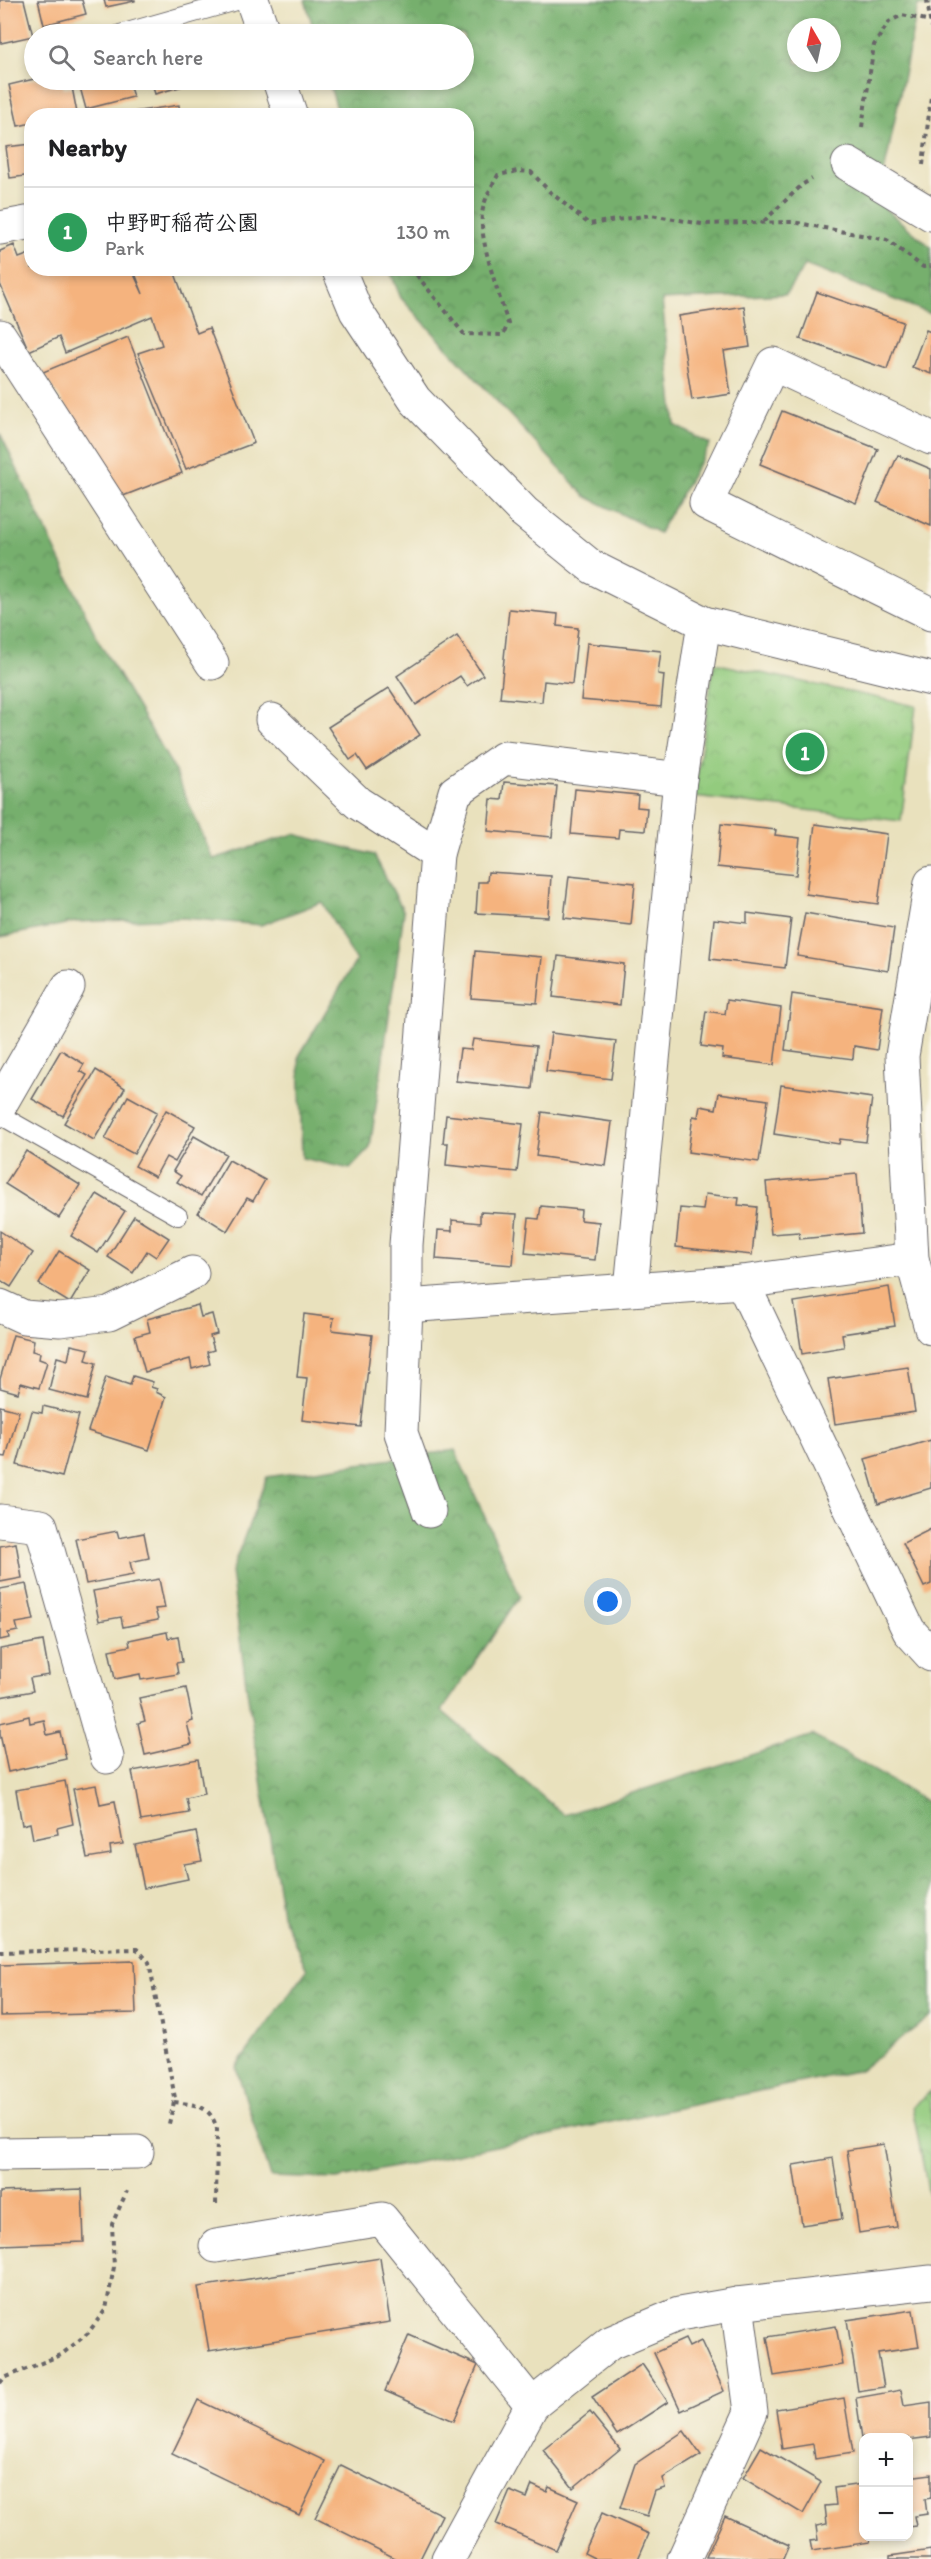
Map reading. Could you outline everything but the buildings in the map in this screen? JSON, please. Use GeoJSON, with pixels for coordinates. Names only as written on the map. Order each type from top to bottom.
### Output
{"type":"FeatureCollection","features":[{"type":"Feature","properties":{"kind":"street"},"geometry":{"type":"LineString","coordinates":[[252,0],[260,24]]}},
{"type":"Feature","properties":{"kind":"street"},"geometry":{"type":"LineString","coordinates":[[282,90],[288,108]]}},
{"type":"Feature","properties":{"kind":"street"},"geometry":{"type":"LineString","coordinates":[[848,164],[924,200]]}},
{"type":"Feature","properties":{"kind":"street"},"geometry":{"type":"LineString","coordinates":[[0,228],[24,224]]}},
{"type":"Feature","properties":{"kind":"street"},"geometry":{"type":"LineString","coordinates":[[341,276],[356,311],[415,400],[524,512],[592,567],[705,623],[931,679]]}},
{"type":"Feature","properties":{"kind":"street"},"geometry":{"type":"LineString","coordinates":[[0,336],[212,663]]}},
{"type":"Feature","properties":{"kind":"street"},"geometry":{"type":"LineString","coordinates":[[931,438],[773,364],[706,503],[931,614]]}},
{"type":"Feature","properties":{"kind":"street"},"geometry":{"type":"LineString","coordinates":[[631,1289],[680,779],[705,623]]}},
{"type":"Feature","properties":{"kind":"street"},"geometry":{"type":"LineString","coordinates":[[272,720],[358,803],[437,854]]}},
{"type":"Feature","properties":{"kind":"street"},"geometry":{"type":"LineString","coordinates":[[429,1511],[401,1433],[406,1245],[437,854],[455,792],[504,759],[680,779]]}},
{"type":"Feature","properties":{"kind":"street"},"geometry":{"type":"LineString","coordinates":[[931,883],[902,1056],[912,1259],[931,1328]]}},
{"type":"Feature","properties":{"kind":"street"},"geometry":{"type":"LineString","coordinates":[[0,1105],[68,987]]}},
{"type":"Feature","properties":{"kind":"street"},"geometry":{"type":"LineString","coordinates":[[406,1306],[742,1282],[912,1259]]}},
{"type":"Feature","properties":{"kind":"street"},"geometry":{"type":"LineString","coordinates":[[0,1306],[24,1317],[60,1320],[109,1314],[192,1273]]}},
{"type":"Feature","properties":{"kind":"street"},"geometry":{"type":"LineString","coordinates":[[742,1282],[909,1631],[931,1655]]}},
{"type":"Feature","properties":{"kind":"street"},"geometry":{"type":"LineString","coordinates":[[0,1521],[41,1526],[107,1757]]}},
{"type":"Feature","properties":{"kind":"street"},"geometry":{"type":"LineString","coordinates":[[0,2154],[137,2151]]}},
{"type":"Feature","properties":{"kind":"street"},"geometry":{"type":"LineString","coordinates":[[216,2246],[382,2219],[532,2404]]}},
{"type":"Feature","properties":{"kind":"street"},"geometry":{"type":"LineString","coordinates":[[448,2559],[532,2404],[610,2343],[679,2314],[737,2304],[931,2282]]}},
{"type":"Feature","properties":{"kind":"street"},"geometry":{"type":"LineString","coordinates":[[684,2559],[751,2412],[737,2304]]}},
{"type":"Feature","properties":{"kind":"lane"},"geometry":{"type":"LineString","coordinates":[[155,24],[240,0]]}},
{"type":"Feature","properties":{"kind":"lane"},"geometry":{"type":"LineString","coordinates":[[0,1115],[178,1216]]}},
{"type":"Feature","properties":{"kind":"path"},"geometry":{"type":"LineString","coordinates":[[927,0],[931,27]]}},
{"type":"Feature","properties":{"kind":"path"},"geometry":{"type":"LineString","coordinates":[[763,222],[803,184],[831,169],[848,164],[859,146],[874,45],[889,22],[902,15],[930,21]]}},
{"type":"Feature","properties":{"kind":"path"},"geometry":{"type":"LineString","coordinates":[[924,200],[931,96]]}},
{"type":"Feature","properties":{"kind":"path"},"geometry":{"type":"LineString","coordinates":[[417,276],[464,334],[503,335],[508,324],[486,247],[482,216],[488,195],[498,175],[518,171],[531,172],[549,191],[589,224],[651,214],[702,224],[793,222],[887,240],[923,267],[931,267]]}},
{"type":"Feature","properties":{"kind":"path"},"geometry":{"type":"LineString","coordinates":[[0,1952],[137,1949],[149,1962],[175,2100],[200,2106],[213,2116],[217,2129],[216,2246]]}},
{"type":"Feature","properties":{"kind":"path"},"geometry":{"type":"LineString","coordinates":[[0,2383],[4,2378],[61,2355],[88,2333],[106,2309],[114,2267],[112,2224]]}},
{"type":"Feature","properties":{"kind":"green space"},"geometry":{"type":"Polygon","coordinates":[[[305,0],[931,0],[931,7],[918,5],[878,203],[931,247],[931,314],[805,265],[786,294],[662,300],[675,425],[710,444],[659,533],[585,496],[401,298],[392,276],[474,276],[474,108],[337,108],[331,90],[474,90],[474,24],[312,24],[305,0]]]}},
{"type":"Feature","properties":{"kind":"green space"},"geometry":{"type":"Polygon","coordinates":[[[0,433],[99,642],[173,767],[213,859],[294,834],[374,855],[404,912],[370,1148],[350,1169],[302,1158],[299,1056],[356,961],[322,902],[261,925],[183,918],[76,922],[0,937],[0,433]]]}},
{"type":"Feature","properties":{"kind":"green space"},"geometry":{"type":"Polygon","coordinates":[[[714,663],[916,706],[901,821],[694,797],[714,663]]]}},
{"type":"Feature","properties":{"kind":"green space"},"geometry":{"type":"Polygon","coordinates":[[[455,1450],[520,1596],[442,1711],[564,1815],[813,1735],[931,1804],[931,2016],[860,2070],[337,2179],[270,2177],[236,2067],[307,1970],[282,1914],[231,1572],[267,1477],[455,1450]]]}},
{"type":"Feature","properties":{"kind":"green space"},"geometry":{"type":"Polygon","coordinates":[[[931,2091],[931,2206],[912,2106],[931,2091]]]}},
{"type":"Feature","properties":{"kind":"place","name":"中野町稲荷公園"},"geometry":{"type":"Point","coordinates":[805,752]}}]}
